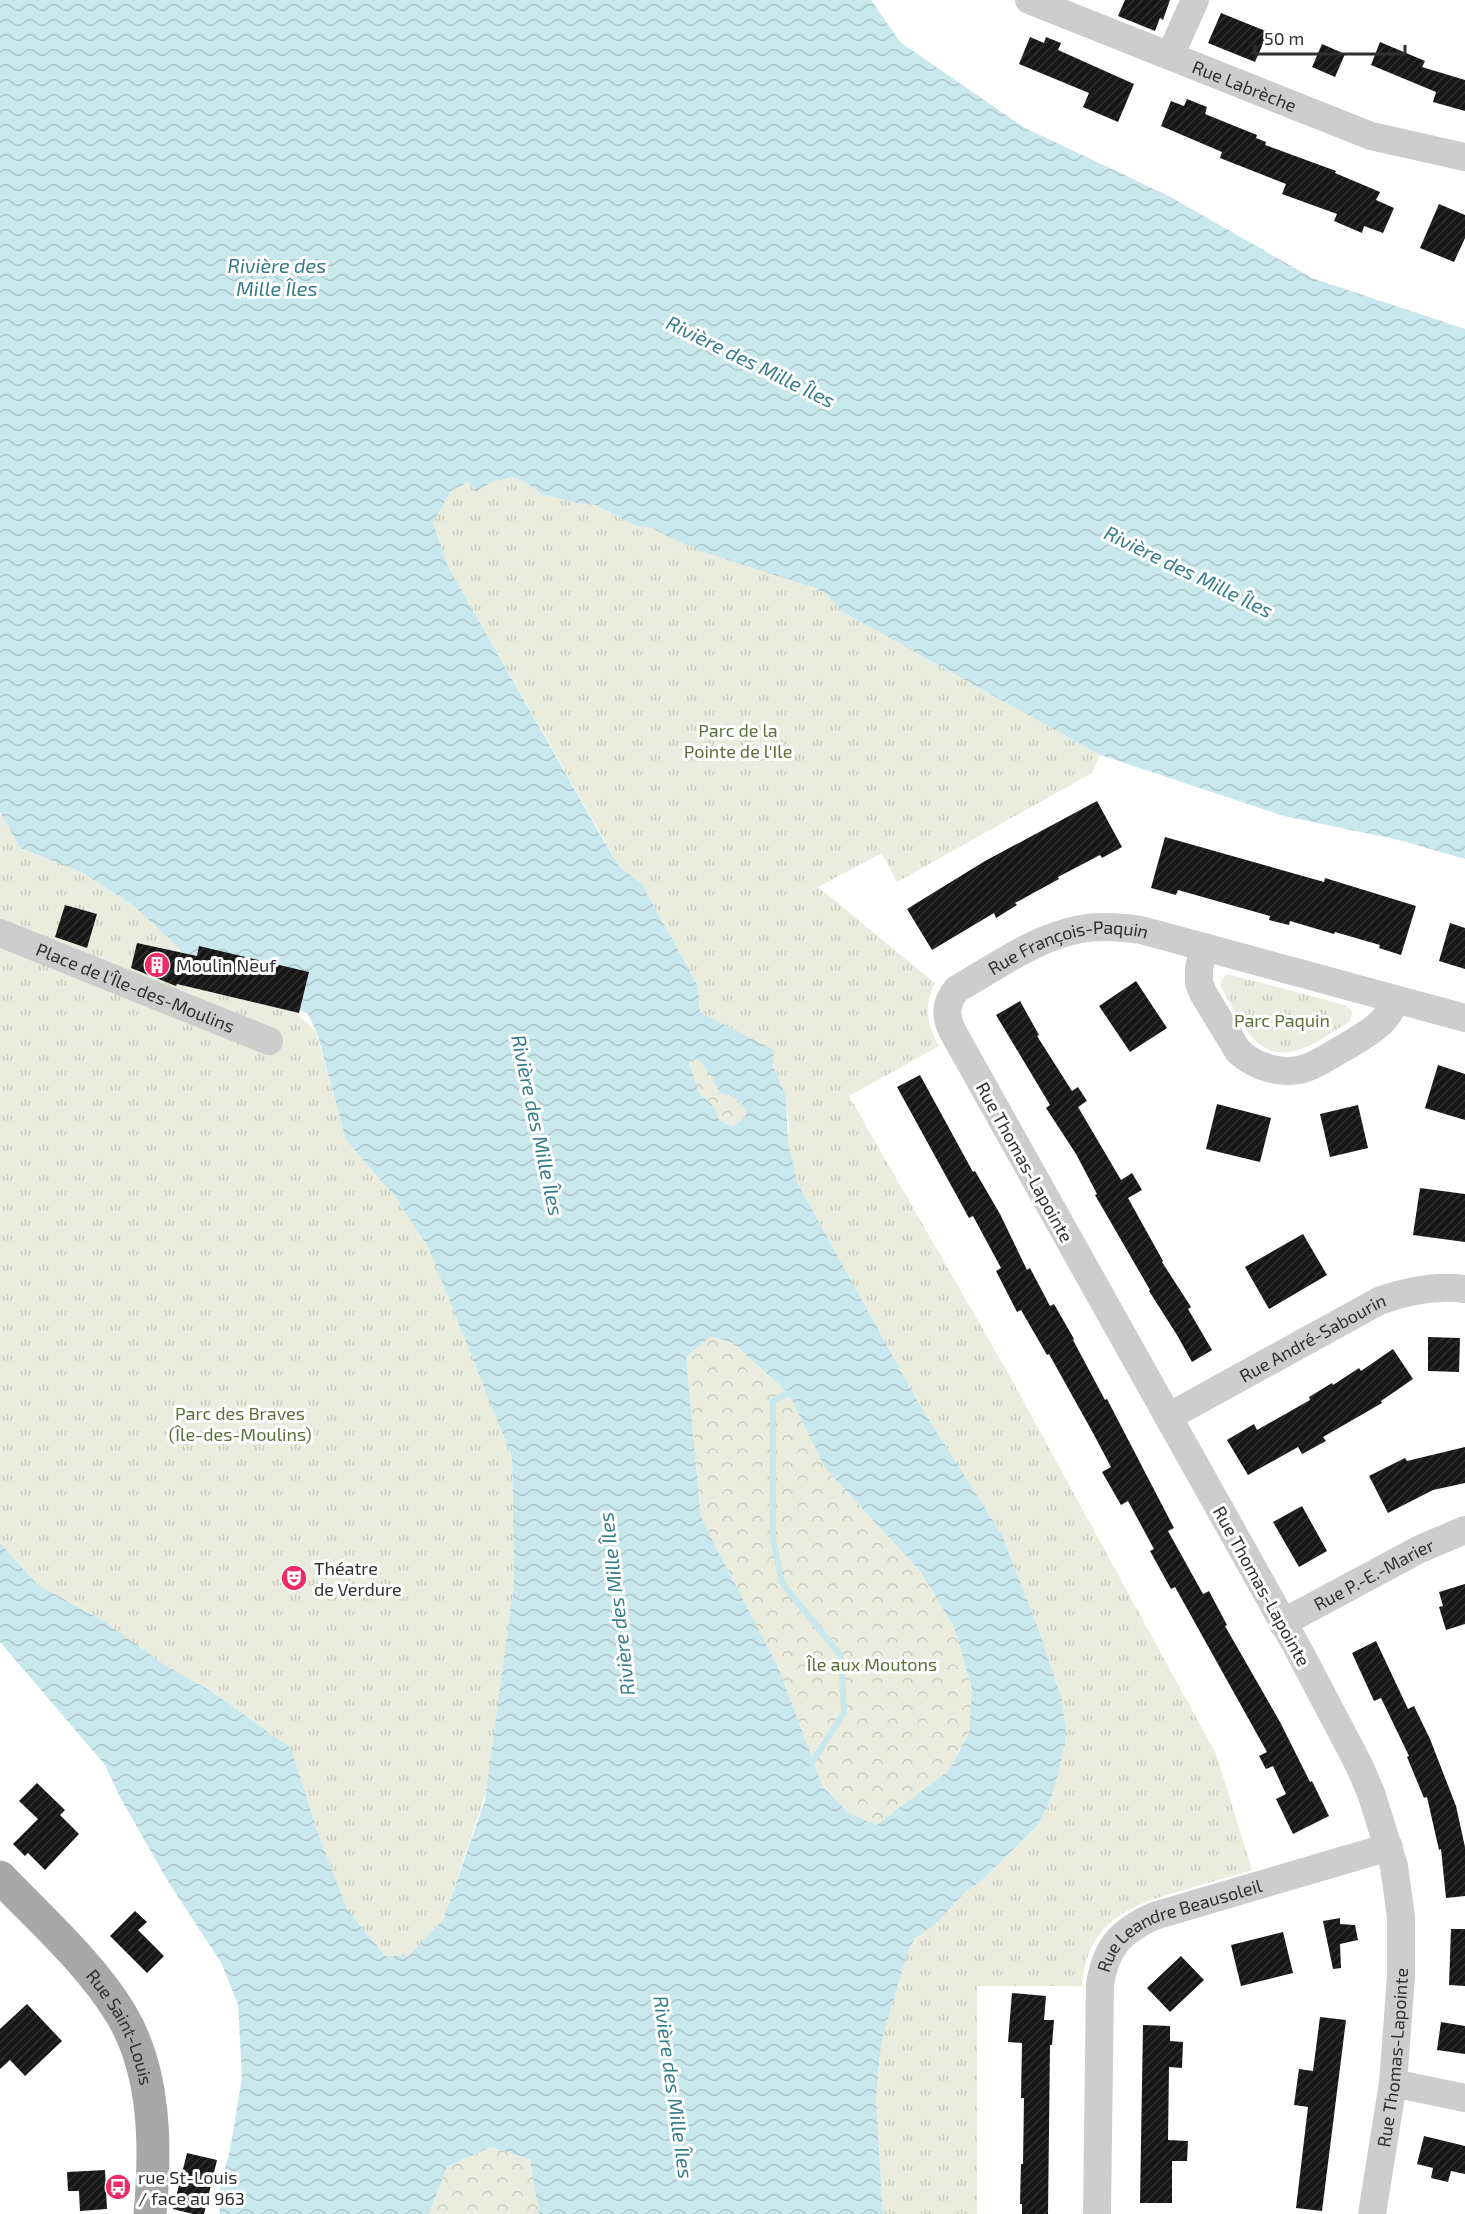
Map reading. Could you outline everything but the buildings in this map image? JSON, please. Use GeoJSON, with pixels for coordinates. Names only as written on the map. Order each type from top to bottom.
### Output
{"type":"FeatureCollection","features":[{"type":"Feature","properties":{"kind":"main road","name":"Rue Saint-Louis"},"geometry":{"type":"LineString","coordinates":[[0,1877],[85,1967],[114,2003],[130,2032],[144,2072],[153,2141],[150,2214]]}},
{"type":"Feature","properties":{"kind":"street","name":"Rue Labrèche"},"geometry":{"type":"LineString","coordinates":[[1029,0],[1371,136],[1465,157]]}},
{"type":"Feature","properties":{"kind":"street"},"geometry":{"type":"LineString","coordinates":[[1170,56],[1195,0]]}},
{"type":"Feature","properties":{"kind":"street","name":"Rue François-Paquin"},"geometry":{"type":"LineString","coordinates":[[947,1007],[957,989],[1053,937],[1082,928],[1124,927],[1465,1018]]}},
{"type":"Feature","properties":{"kind":"street","name":"Place de l'Île-des-Moulins"},"geometry":{"type":"LineString","coordinates":[[0,933],[269,1041]]}},
{"type":"Feature","properties":{"kind":"street"},"geometry":{"type":"LineString","coordinates":[[1204,947],[1198,975],[1203,993],[1238,1051],[1245,1058],[1265,1067],[1296,1070],[1320,1061],[1381,1025],[1395,1000]]}},
{"type":"Feature","properties":{"kind":"street","name":"Rue Thomas-Lapointe"},"geometry":{"type":"LineString","coordinates":[[947,1007],[949,1024],[954,1034],[1282,1623],[1359,1765],[1371,1793],[1389,1847],[1398,1890],[1401,1945],[1400,2008],[1393,2083],[1372,2214]]}},
{"type":"Feature","properties":{"kind":"street","name":"Rue André-Sabourin"},"geometry":{"type":"LineString","coordinates":[[1168,1417],[1379,1301],[1424,1288],[1465,1289]]}},
{"type":"Feature","properties":{"kind":"street","name":"Rue P.-E.-Marier"},"geometry":{"type":"LineString","coordinates":[[1282,1623],[1420,1549],[1465,1530]]}},
{"type":"Feature","properties":{"kind":"street","name":"Rue Leandre Beausoleil"},"geometry":{"type":"LineString","coordinates":[[1097,2214],[1100,1984],[1106,1958],[1116,1942],[1126,1931],[1154,1916],[1389,1847]]}},
{"type":"Feature","properties":{"kind":"street"},"geometry":{"type":"LineString","coordinates":[[1393,2083],[1465,2098]]}},
{"type":"Feature","properties":{"kind":"green space","name":"Parc de la Pointe de l'Ile"},"geometry":{"type":"Polygon","coordinates":[[[512,477],[542,494],[576,503],[596,505],[634,525],[654,529],[670,538],[812,587],[827,595],[841,611],[1100,755],[1092,773],[897,882],[882,853],[818,887],[935,983],[929,1000],[928,1015],[939,1046],[849,1096],[1009,1375],[1216,1754],[1252,1870],[1161,1897],[1127,1911],[1101,1932],[1092,1947],[1085,1964],[1082,1986],[977,1986],[977,2214],[883,2214],[876,2098],[880,2053],[909,1948],[915,1938],[935,1925],[964,1893],[981,1881],[1037,1826],[1048,1806],[1065,1744],[1062,1699],[1037,1625],[1002,1535],[918,1402],[797,1182],[787,1142],[789,1126],[786,1096],[773,1064],[774,1050],[700,1012],[698,986],[642,884],[619,866],[448,566],[433,523],[451,491],[468,482],[476,493],[490,483],[512,477]]]}},
{"type":"Feature","properties":{"kind":"green space","name":"Parc des Braves (Île-des-Moulins)"},"geometry":{"type":"Polygon","coordinates":[[[0,812],[20,848],[81,872],[134,906],[184,953],[289,1006],[316,1032],[346,1140],[395,1197],[429,1249],[512,1458],[514,1584],[492,1775],[443,1920],[408,1956],[385,1956],[347,1909],[318,1833],[291,1748],[212,1692],[162,1663],[105,1622],[37,1584],[0,1543],[0,812]]]}},
{"type":"Feature","properties":{"kind":"green space","name":"Parc Paquin"},"geometry":{"type":"Polygon","coordinates":[[[1227,974],[1345,1005],[1351,1010],[1352,1015],[1349,1022],[1302,1049],[1281,1053],[1268,1049],[1258,1043],[1249,1033],[1234,1010],[1221,986],[1221,981],[1227,974]]]}},
{"type":"Feature","properties":{"kind":"green space"},"geometry":{"type":"Polygon","coordinates":[[[693,1059],[700,1060],[714,1080],[719,1093],[733,1097],[744,1106],[745,1116],[740,1122],[732,1126],[724,1123],[718,1118],[712,1105],[701,1097],[689,1063],[693,1059]]]}},
{"type":"Feature","properties":{"kind":"green space","name":"Île aux Moutons"},"geometry":{"type":"Polygon","coordinates":[[[711,1336],[733,1343],[788,1393],[825,1468],[920,1571],[954,1627],[972,1689],[969,1733],[949,1770],[876,1825],[848,1812],[823,1787],[779,1669],[701,1518],[686,1357],[711,1336]]]}},
{"type":"Feature","properties":{"kind":"green space"},"geometry":{"type":"Polygon","coordinates":[[[491,2147],[530,2160],[539,2214],[429,2214],[447,2167],[491,2147]]]}},
{"type":"Feature","properties":{"kind":"water","name":"Rivière des Mille Îles"},"geometry":{"type":"Polygon","coordinates":[[[0,0],[871,0],[900,42],[1025,128],[1169,196],[1312,278],[1465,329],[1465,859],[1399,840],[1284,816],[1100,755],[841,611],[827,595],[812,587],[700,551],[654,529],[634,525],[596,505],[576,503],[542,494],[512,477],[490,483],[476,493],[468,482],[451,491],[433,523],[448,566],[601,836],[619,866],[642,884],[698,986],[700,1012],[774,1050],[773,1065],[786,1096],[788,1142],[797,1182],[918,1402],[1002,1535],[1037,1625],[1062,1699],[1065,1744],[1048,1806],[1037,1826],[981,1881],[964,1893],[935,1925],[915,1938],[909,1949],[880,2053],[876,2098],[883,2214],[539,2214],[530,2160],[491,2147],[447,2167],[429,2214],[220,2214],[218,2195],[230,2150],[242,2077],[238,2005],[222,1964],[167,1880],[120,1797],[105,1765],[0,1642],[0,1543],[37,1584],[105,1622],[162,1663],[212,1692],[291,1748],[318,1833],[347,1909],[385,1956],[408,1956],[443,1920],[485,1800],[514,1584],[512,1458],[429,1249],[395,1197],[346,1140],[317,1033],[308,1014],[184,953],[134,906],[81,872],[20,848],[0,812],[0,0]],[[693,1059],[689,1063],[701,1097],[710,1102],[718,1118],[724,1123],[732,1126],[740,1122],[745,1116],[744,1106],[733,1097],[719,1093],[699,1060],[693,1059]],[[711,1336],[686,1357],[701,1518],[779,1669],[823,1787],[848,1812],[876,1825],[949,1770],[969,1733],[972,1689],[954,1627],[920,1571],[825,1468],[788,1393],[733,1343],[711,1336]]]}},
{"type":"Feature","properties":{"kind":"waterway"},"geometry":{"type":"LineString","coordinates":[[788,1393],[773,1401],[773,1539],[782,1583],[841,1656],[844,1712],[812,1763]]}},
{"type":"Feature","properties":{"kind":"place","name":"Moulin Neuf"},"geometry":{"type":"Point","coordinates":[157,965]}},
{"type":"Feature","properties":{"kind":"place","name":"Théatre de Verdure"},"geometry":{"type":"Point","coordinates":[294,1578]}},
{"type":"Feature","properties":{"kind":"place","name":"rue St-Louis / face au 963"},"geometry":{"type":"Point","coordinates":[118,2187]}}]}
